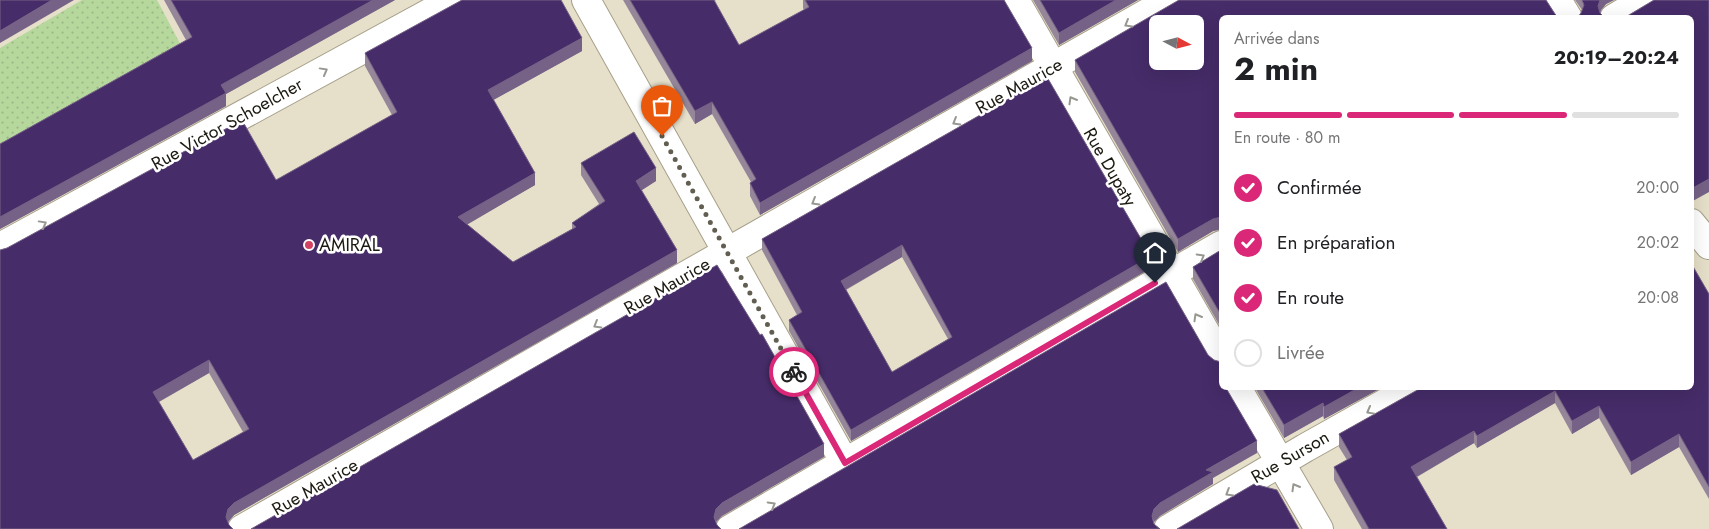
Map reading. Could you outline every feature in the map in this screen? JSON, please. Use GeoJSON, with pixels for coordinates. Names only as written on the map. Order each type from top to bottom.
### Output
{"type":"FeatureCollection","features":[{"type":"Feature","properties":{"kind":"street","name":"Rue Victor Schoelcher"},"geometry":{"type":"LineString","coordinates":[[0,247],[453,0]]}},
{"type":"Feature","properties":{"kind":"street"},"geometry":{"type":"LineString","coordinates":[[586,0],[845,463]]}},
{"type":"Feature","properties":{"kind":"street","name":"Rue Dupaty"},"geometry":{"type":"LineString","coordinates":[[1015,0],[1219,355]]}},
{"type":"Feature","properties":{"kind":"street","name":"Rue Maurice"},"geometry":{"type":"LineString","coordinates":[[242,529],[1170,0]]}},
{"type":"Feature","properties":{"kind":"street"},"geometry":{"type":"LineString","coordinates":[[1557,0],[1566,15]]}},
{"type":"Feature","properties":{"kind":"street"},"geometry":{"type":"LineString","coordinates":[[1619,15],[1645,0]]}},
{"type":"Feature","properties":{"kind":"street"},"geometry":{"type":"LineString","coordinates":[[730,529],[1219,246]]}},
{"type":"Feature","properties":{"kind":"street"},"geometry":{"type":"LineString","coordinates":[[1238,390],[1319,529]]}},
{"type":"Feature","properties":{"kind":"street","name":"Rue Surson"},"geometry":{"type":"LineString","coordinates":[[1168,529],[1408,390]]}},
{"type":"Feature","properties":{"kind":"green space"},"geometry":{"type":"Polygon","coordinates":[[[82,0],[157,0],[185,53],[0,156],[0,48],[82,0]]]}},
{"type":"Feature","properties":{"kind":"building"},"geometry":{"type":"Polygon","coordinates":[[[0,0],[52,0],[0,31],[0,0]]]}},
{"type":"Feature","properties":{"kind":"building"},"geometry":{"type":"Polygon","coordinates":[[[171,0],[373,0],[221,85],[226,93],[0,217],[0,144],[192,37],[171,0]]]}},
{"type":"Feature","properties":{"kind":"building"},"geometry":{"type":"Polygon","coordinates":[[[462,0],[561,0],[582,38],[488,90],[535,173],[458,217],[513,262],[576,227],[572,223],[605,201],[581,163],[634,132],[656,168],[636,181],[677,250],[234,503],[228,509],[226,517],[233,529],[0,529],[0,250],[7,248],[242,120],[276,180],[397,112],[365,53],[462,0]],[[209,360],[153,392],[193,460],[249,429],[209,360]]]}},
{"type":"Feature","properties":{"kind":"building"},"geometry":{"type":"Polygon","coordinates":[[[630,0],[714,0],[739,45],[809,7],[805,0],[1004,0],[1032,48],[760,203],[750,183],[756,179],[712,102],[695,111],[630,0]]]}},
{"type":"Feature","properties":{"kind":"building"},"geometry":{"type":"Polygon","coordinates":[[[1040,0],[1116,0],[1059,33],[1040,0]]]}},
{"type":"Feature","properties":{"kind":"building"},"geometry":{"type":"Polygon","coordinates":[[[1179,0],[1546,0],[1556,15],[1219,15],[1219,218],[1178,239],[1075,60],[1149,17],[1149,70],[1204,70],[1204,15],[1153,15],[1179,0]]]}},
{"type":"Feature","properties":{"kind":"building"},"geometry":{"type":"Polygon","coordinates":[[[1582,0],[1600,0],[1598,6],[1602,15],[1579,15],[1584,5],[1582,0]]]}},
{"type":"Feature","properties":{"kind":"building"},"geometry":{"type":"Polygon","coordinates":[[[1654,0],[1709,0],[1709,179],[1694,187],[1694,15],[1629,15],[1654,0]]]}},
{"type":"Feature","properties":{"kind":"building"},"geometry":{"type":"Polygon","coordinates":[[[1047,77],[1151,256],[851,430],[789,320],[802,312],[762,239],[1047,77]],[[902,245],[841,281],[892,372],[952,337],[902,245]]]}},
{"type":"Feature","properties":{"kind":"building"},"geometry":{"type":"Polygon","coordinates":[[[1219,251],[1219,312],[1193,267],[1219,251]]]}},
{"type":"Feature","properties":{"kind":"building"},"geometry":{"type":"Polygon","coordinates":[[[717,265],[760,335],[762,334],[824,444],[722,503],[716,509],[714,517],[721,529],[251,529],[693,277],[717,265]]]}},
{"type":"Feature","properties":{"kind":"building"},"geometry":{"type":"Polygon","coordinates":[[[1694,268],[1709,294],[1709,487],[1679,434],[1631,462],[1599,406],[1572,421],[1555,391],[1477,436],[1474,431],[1411,467],[1447,529],[1369,529],[1334,467],[1352,457],[1339,434],[1417,390],[1694,390],[1694,268]]]}},
{"type":"Feature","properties":{"kind":"building"},"geometry":{"type":"Polygon","coordinates":[[[1166,282],[1208,355],[1219,361],[1219,390],[1227,390],[1257,441],[1206,470],[1213,472],[1160,503],[1154,509],[1152,516],[1154,524],[1160,529],[739,529],[1166,282]]]}},
{"type":"Feature","properties":{"kind":"building"},"geometry":{"type":"Polygon","coordinates":[[[1263,390],[1354,390],[1324,407],[1323,403],[1284,425],[1263,390]]]}},
{"type":"Feature","properties":{"kind":"building"},"geometry":{"type":"Polygon","coordinates":[[[1254,484],[1277,490],[1299,529],[1177,529],[1254,484]]]}},
{"type":"Feature","properties":{"kind":"way so far"},"geometry":{"type":"LineString","coordinates":[[662,136],[794,372]]}},
{"type":"Feature","properties":{"kind":"place","name":"AMIRAL"},"geometry":{"type":"Point","coordinates":[309,245]}},
{"type":"Feature","properties":{"kind":"route"},"geometry":{"type":"LineString","coordinates":[[794,372],[845,463],[1155,283]]}}]}
